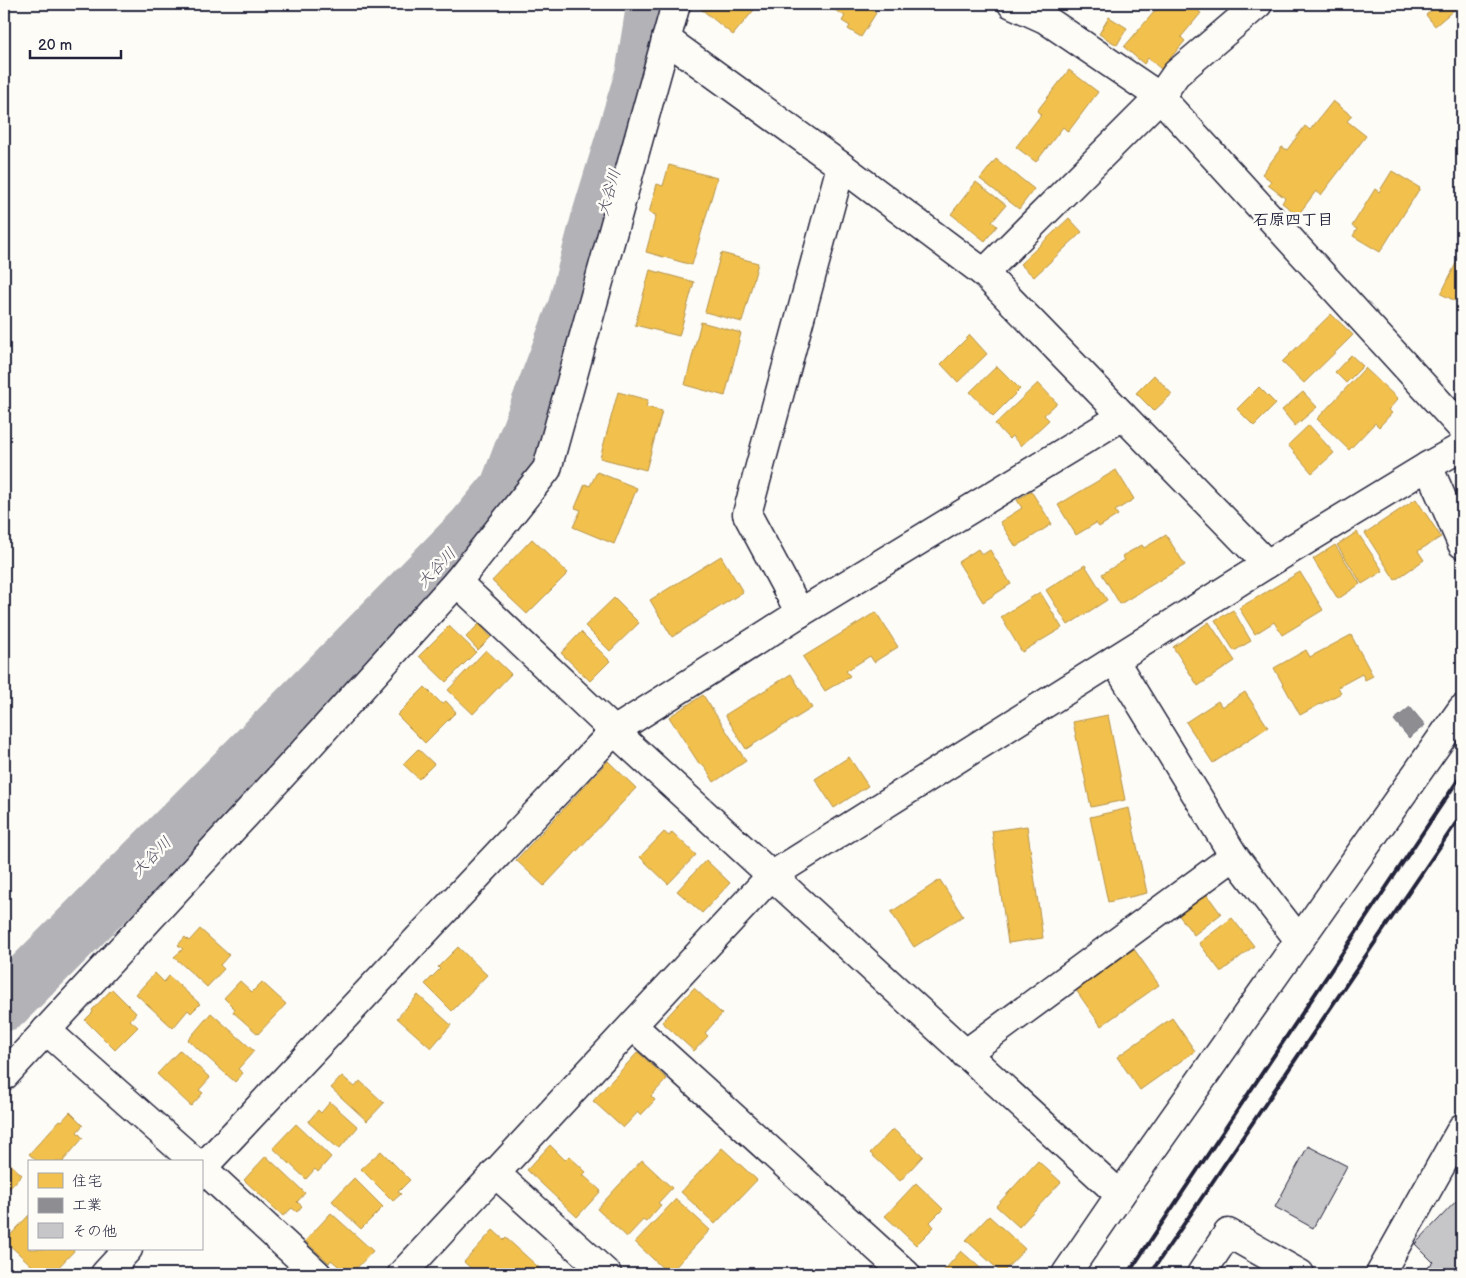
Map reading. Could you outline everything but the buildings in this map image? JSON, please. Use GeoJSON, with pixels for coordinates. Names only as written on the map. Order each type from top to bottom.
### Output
{"type":"FeatureCollection","features":[{"type":"Feature","properties":{"kind":"street"},"geometry":{"type":"LineString","coordinates":[[4,1076],[298,758],[457,582],[547,469],[676,4]]}},
{"type":"Feature","properties":{"kind":"street"},"geometry":{"type":"LineString","coordinates":[[1012,4],[1050,11],[1160,97],[1462,428]]}},
{"type":"Feature","properties":{"kind":"street"},"geometry":{"type":"LineString","coordinates":[[984,273],[1160,97],[1176,74],[1258,4]]}},
{"type":"Feature","properties":{"kind":"street"},"geometry":{"type":"LineString","coordinates":[[666,39],[984,273],[1267,564]]}},
{"type":"Feature","properties":{"kind":"street"},"geometry":{"type":"LineString","coordinates":[[800,613],[747,514],[841,166]]}},
{"type":"Feature","properties":{"kind":"street"},"geometry":{"type":"LineString","coordinates":[[202,1164],[614,731],[800,613],[1123,416]]}},
{"type":"Feature","properties":{"kind":"street"},"geometry":{"type":"LineString","coordinates":[[402,1274],[771,876],[1267,564],[1462,447]]}},
{"type":"Feature","properties":{"kind":"street"},"geometry":{"type":"LineString","coordinates":[[1428,466],[1462,544]]}},
{"type":"Feature","properties":{"kind":"street"},"geometry":{"type":"LineString","coordinates":[[457,582],[614,731],[1120,1195]]}},
{"type":"Feature","properties":{"kind":"street"},"geometry":{"type":"LineString","coordinates":[[1114,660],[1234,856],[1299,940]]}},
{"type":"Feature","properties":{"kind":"street"},"geometry":{"type":"LineString","coordinates":[[1066,1274],[1462,709]]}},
{"type":"Feature","properties":{"kind":"street"},"geometry":{"type":"LineString","coordinates":[[965,1054],[1234,856]]}},
{"type":"Feature","properties":{"kind":"street"},"geometry":{"type":"LineString","coordinates":[[633,1026],[906,1274]]}},
{"type":"Feature","properties":{"kind":"street"},"geometry":{"type":"LineString","coordinates":[[46,1030],[193,1160]]}},
{"type":"Feature","properties":{"kind":"street"},"geometry":{"type":"LineString","coordinates":[[1380,1274],[1462,1128]]}},
{"type":"Feature","properties":{"kind":"street"},"geometry":{"type":"LineString","coordinates":[[202,1168],[316,1274]]}},
{"type":"Feature","properties":{"kind":"street"},"geometry":{"type":"LineString","coordinates":[[495,1173],[607,1274]]}},
{"type":"Feature","properties":{"kind":"street"},"geometry":{"type":"LineString","coordinates":[[1201,1274],[1228,1233],[1300,1274]]}},
{"type":"Feature","properties":{"kind":"street"},"geometry":{"type":"LineString","coordinates":[[104,1274],[127,1250]]}},
{"type":"Feature","properties":{"kind":"waterway","name":"大谷川"},"geometry":{"type":"LineString","coordinates":[[4,1004],[473,530],[507,489],[575,308],[598,221],[643,73],[654,4]]}},
{"type":"Feature","properties":{"kind":"railway"},"geometry":{"type":"LineString","coordinates":[[1128,1274],[1462,774]]}},
{"type":"Feature","properties":{"kind":"railway"},"geometry":{"type":"LineString","coordinates":[[1150,1274],[1462,814]]}},
{"type":"Feature","properties":{"kind":"district","name":"石原四丁目"},"geometry":{"type":"Point","coordinates":[1293,219]}}]}
